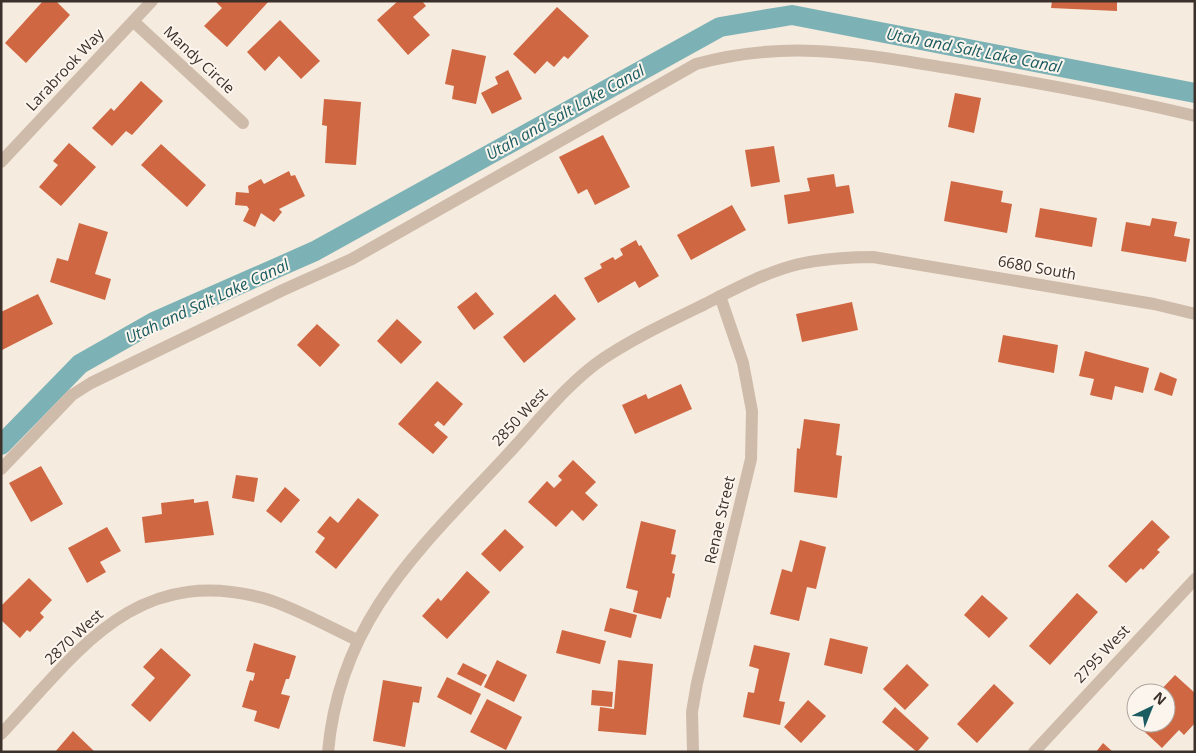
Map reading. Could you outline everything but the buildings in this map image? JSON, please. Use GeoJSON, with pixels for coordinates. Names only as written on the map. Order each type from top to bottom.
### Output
{"type":"FeatureCollection","features":[{"type":"Feature","properties":{"kind":"street","name":"Larabrook Way"},"geometry":{"type":"LineString","coordinates":[[1,162],[152,1]]}},
{"type":"Feature","properties":{"kind":"street","name":"Mandy Circle"},"geometry":{"type":"LineString","coordinates":[[133,21],[243,123]]}},
{"type":"Feature","properties":{"kind":"street"},"geometry":{"type":"LineString","coordinates":[[1,469],[72,395],[91,383],[283,290],[352,259],[696,64],[730,55],[753,52],[795,49],[844,52],[1052,85],[1195,116]]}},
{"type":"Feature","properties":{"kind":"street","name":"2850 West"},"geometry":{"type":"LineString","coordinates":[[328,752],[339,690],[357,640],[378,603],[413,556],[571,386],[602,359],[642,335],[749,282],[798,264],[847,257],[873,257]]}},
{"type":"Feature","properties":{"kind":"street","name":"6680 South"},"geometry":{"type":"LineString","coordinates":[[873,257],[1154,304],[1195,314]]}},
{"type":"Feature","properties":{"kind":"street","name":"Renae Street"},"geometry":{"type":"LineString","coordinates":[[693,752],[692,712],[697,683],[751,459],[752,411],[743,363],[720,296]]}},
{"type":"Feature","properties":{"kind":"street","name":"2795 West"},"geometry":{"type":"LineString","coordinates":[[1034,752],[1195,579]]}},
{"type":"Feature","properties":{"kind":"street","name":"2870 West"},"geometry":{"type":"LineString","coordinates":[[1,734],[95,636],[131,609],[164,597],[202,590],[242,593],[265,599],[357,640]]}},
{"type":"Feature","properties":{"kind":"waterway","name":"Utah and Salt Lake Canal"},"geometry":{"type":"LineString","coordinates":[[1,445],[80,364],[154,322],[315,251],[720,27],[792,15],[1195,93]]}}]}
